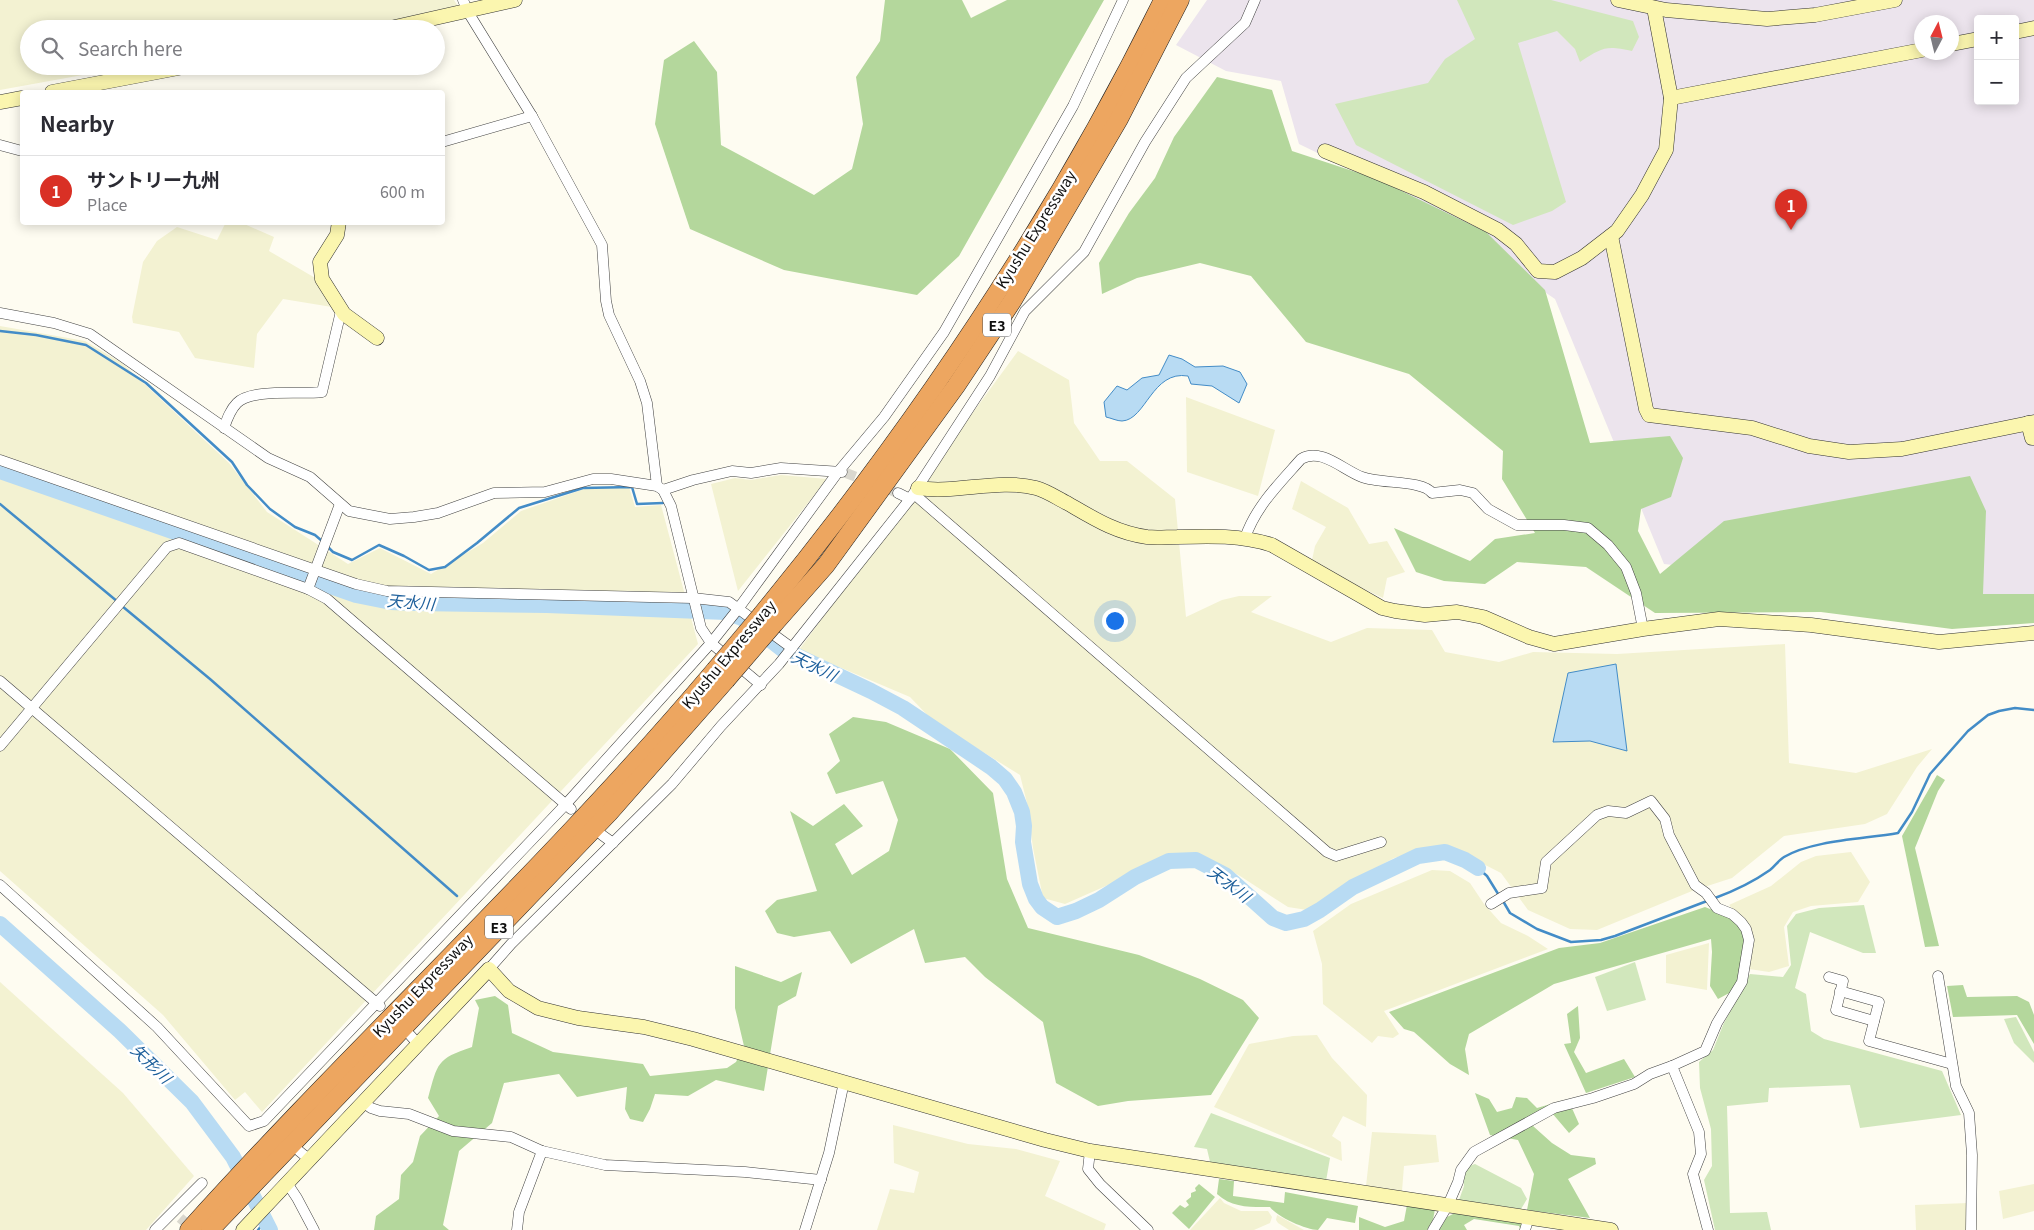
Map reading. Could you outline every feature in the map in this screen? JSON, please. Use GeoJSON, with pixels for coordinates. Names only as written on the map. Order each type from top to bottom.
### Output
{"type":"FeatureCollection","features":[{"type":"Feature","properties":{"kind":"highway","name":"Kyushu Expressway"},"geometry":{"type":"LineString","coordinates":[[210,1230],[226,1213],[302,1108],[559,843],[689,701],[721,675],[768,619],[811,554],[942,376],[1057,195],[1105,112],[1163,0]]}},
{"type":"Feature","properties":{"kind":"highway","name":"Kyushu Expressway"},"geometry":{"type":"LineString","coordinates":[[768,619],[826,565],[956,386],[1013,300],[1119,119],[1180,0]]}},
{"type":"Feature","properties":{"kind":"highway","name":"Kyushu Expressway"},"geometry":{"type":"LineString","coordinates":[[181,1220],[220,1196],[263,1163]]}},
{"type":"Feature","properties":{"kind":"street"},"geometry":{"type":"LineString","coordinates":[[417,20],[466,6],[515,0]]}},
{"type":"Feature","properties":{"kind":"street"},"geometry":{"type":"LineString","coordinates":[[0,885],[157,1027],[248,1126],[266,1124],[568,806],[711,643],[738,609],[884,416],[949,323],[1073,106],[1123,0]]}},
{"type":"Feature","properties":{"kind":"street"},"geometry":{"type":"LineString","coordinates":[[243,1230],[283,1188],[304,1156],[364,1102],[414,1040],[489,969],[511,944],[672,784],[721,726],[761,685],[792,648],[914,494],[990,376],[1026,311],[1084,252],[1145,142],[1186,78],[1245,23],[1255,0]]}},
{"type":"Feature","properties":{"kind":"street"},"geometry":{"type":"LineString","coordinates":[[1618,0],[1654,8],[1767,19],[1815,15],[1879,1],[1894,0]]}},
{"type":"Feature","properties":{"kind":"street"},"geometry":{"type":"LineString","coordinates":[[466,6],[532,116],[602,245],[606,301],[609,315],[640,381],[647,403],[660,488],[671,506],[701,628],[711,643],[761,685]]}},
{"type":"Feature","properties":{"kind":"street"},"geometry":{"type":"LineString","coordinates":[[1325,151],[1424,192],[1498,230],[1516,244],[1538,272],[1555,272],[1582,258],[1617,230],[1642,195],[1666,150],[1670,98],[1654,8]]}},
{"type":"Feature","properties":{"kind":"street"},"geometry":{"type":"LineString","coordinates":[[2019,31],[2034,28]]}},
{"type":"Feature","properties":{"kind":"street"},"geometry":{"type":"LineString","coordinates":[[1959,43],[1974,40]]}},
{"type":"Feature","properties":{"kind":"street"},"geometry":{"type":"LineString","coordinates":[[1670,98],[1914,52]]}},
{"type":"Feature","properties":{"kind":"street"},"geometry":{"type":"LineString","coordinates":[[63,90],[142,75]]}},
{"type":"Feature","properties":{"kind":"street"},"geometry":{"type":"LineString","coordinates":[[0,102],[20,98]]}},
{"type":"Feature","properties":{"kind":"street"},"geometry":{"type":"LineString","coordinates":[[445,141],[532,116]]}},
{"type":"Feature","properties":{"kind":"street"},"geometry":{"type":"LineString","coordinates":[[0,145],[20,150]]}},
{"type":"Feature","properties":{"kind":"street"},"geometry":{"type":"LineString","coordinates":[[224,428],[230,412],[237,403],[245,398],[257,395],[322,392],[341,311],[340,306],[322,279],[320,262],[333,241],[338,225]]}},
{"type":"Feature","properties":{"kind":"street"},"geometry":{"type":"LineString","coordinates":[[1611,236],[1649,415],[1752,428],[1809,446],[1849,452],[1902,449],[2031,422],[2032,438],[2034,438]]}},
{"type":"Feature","properties":{"kind":"street"},"geometry":{"type":"LineString","coordinates":[[341,311],[376,338]]}},
{"type":"Feature","properties":{"kind":"street"},"geometry":{"type":"LineString","coordinates":[[0,313],[54,323],[90,334],[268,458],[310,477],[349,511],[390,519],[438,513],[494,494],[545,492],[593,479],[611,479],[660,488],[732,471],[751,473],[781,468],[842,472]]}},
{"type":"Feature","properties":{"kind":"street"},"geometry":{"type":"LineString","coordinates":[[1245,538],[1250,524],[1263,502],[1301,459],[1308,454],[1322,456],[1362,477],[1386,483],[1423,485],[1429,488],[1432,493],[1460,490],[1473,493],[1488,509],[1517,525],[1564,525],[1588,528],[1608,544],[1626,567],[1636,593],[1643,628]]}},
{"type":"Feature","properties":{"kind":"street"},"geometry":{"type":"LineString","coordinates":[[0,460],[356,584],[387,591],[693,598],[730,602],[792,648]]}},
{"type":"Feature","properties":{"kind":"street"},"geometry":{"type":"LineString","coordinates":[[898,493],[914,494],[935,490],[995,485],[1036,488],[1112,529],[1148,537],[1245,538],[1272,545],[1370,602],[1396,611],[1425,614],[1457,612],[1483,617],[1529,637],[1554,644],[1643,628],[1719,620],[1812,625],[1939,642],[2034,633]]}},
{"type":"Feature","properties":{"kind":"street"},"geometry":{"type":"LineString","coordinates":[[914,494],[1327,852],[1336,856],[1381,842]]}},
{"type":"Feature","properties":{"kind":"street"},"geometry":{"type":"LineString","coordinates":[[308,589],[340,504]]}},
{"type":"Feature","properties":{"kind":"street"},"geometry":{"type":"LineString","coordinates":[[0,746],[167,548],[179,544],[308,589],[327,599],[568,806]]}},
{"type":"Feature","properties":{"kind":"street"},"geometry":{"type":"LineString","coordinates":[[0,681],[238,887],[378,1004]]}},
{"type":"Feature","properties":{"kind":"street"},"geometry":{"type":"LineString","coordinates":[[1433,1230],[1448,1205],[1461,1170],[1474,1152],[1554,1108],[1600,1096],[1634,1084],[1650,1074],[1705,1051],[1717,1023],[1742,982],[1749,940],[1746,929],[1732,914],[1717,908],[1706,893],[1695,885],[1669,835],[1664,819],[1651,801],[1626,813],[1608,812],[1597,815],[1546,862],[1542,888],[1509,893],[1491,904]]}},
{"type":"Feature","properties":{"kind":"street"},"geometry":{"type":"LineString","coordinates":[[602,835],[613,843]]}},
{"type":"Feature","properties":{"kind":"street"},"geometry":{"type":"LineString","coordinates":[[489,969],[509,991],[538,1008],[578,1018],[644,1027],[1090,1151],[1448,1205],[1527,1224],[1611,1230]]}},
{"type":"Feature","properties":{"kind":"street"},"geometry":{"type":"LineString","coordinates":[[1938,976],[1956,1086],[1968,1113],[1972,1155],[1972,1230]]}},
{"type":"Feature","properties":{"kind":"street"},"geometry":{"type":"LineString","coordinates":[[1829,977],[1843,981],[1836,1010],[1874,1021]]}},
{"type":"Feature","properties":{"kind":"street"},"geometry":{"type":"LineString","coordinates":[[1840,991],[1879,1002],[1869,1041],[1952,1064]]}},
{"type":"Feature","properties":{"kind":"street"},"geometry":{"type":"LineString","coordinates":[[1672,1066],[1699,1132],[1701,1154],[1693,1174],[1708,1230]]}},
{"type":"Feature","properties":{"kind":"street"},"geometry":{"type":"LineString","coordinates":[[805,1230],[829,1153],[844,1082]]}},
{"type":"Feature","properties":{"kind":"street"},"geometry":{"type":"LineString","coordinates":[[364,1102],[380,1111],[409,1114],[453,1131],[511,1137],[542,1151],[605,1166],[745,1172],[821,1180]]}},
{"type":"Feature","properties":{"kind":"street"},"geometry":{"type":"LineString","coordinates":[[517,1230],[520,1212],[542,1151]]}},
{"type":"Feature","properties":{"kind":"street"},"geometry":{"type":"LineString","coordinates":[[1090,1151],[1088,1169],[1100,1184],[1148,1230]]}},
{"type":"Feature","properties":{"kind":"street"},"geometry":{"type":"LineString","coordinates":[[155,1230],[181,1220],[202,1183]]}},
{"type":"Feature","properties":{"kind":"street"},"geometry":{"type":"LineString","coordinates":[[283,1188],[297,1198],[314,1230]]}},
{"type":"Feature","properties":{"kind":"shaded area"},"geometry":{"type":"Polygon","coordinates":[[[1207,0],[2034,0],[2034,605],[1664,564],[1555,299],[1396,191],[1299,144],[1281,81],[1226,71],[1176,45],[1207,0]]]}},
{"type":"Feature","properties":{"kind":"green space"},"geometry":{"type":"Polygon","coordinates":[[[0,0],[454,0],[459,8],[393,20],[20,20],[20,75],[82,75],[0,90],[0,0]]]}},
{"type":"Feature","properties":{"kind":"green space"},"geometry":{"type":"Polygon","coordinates":[[[885,0],[962,0],[971,18],[1007,0],[1104,0],[959,256],[917,295],[784,270],[690,229],[655,124],[664,60],[694,41],[717,72],[721,145],[814,195],[852,169],[863,124],[856,77],[880,41],[885,0]]]}},
{"type":"Feature","properties":{"kind":"green space"},"geometry":{"type":"Polygon","coordinates":[[[1457,0],[1551,0],[1633,21],[1639,37],[1632,51],[1616,48],[1604,49],[1580,62],[1575,49],[1557,31],[1518,43],[1566,202],[1552,211],[1513,225],[1356,145],[1335,104],[1428,83],[1445,59],[1475,39],[1457,0]]]}},
{"type":"Feature","properties":{"kind":"green space"},"geometry":{"type":"Polygon","coordinates":[[[1217,77],[1272,90],[1292,151],[1377,179],[1486,232],[1545,290],[1590,443],[1670,436],[1683,458],[1671,497],[1641,509],[1638,531],[1660,574],[1724,521],[1970,476],[1986,511],[1983,594],[2034,594],[2034,623],[1952,629],[1821,612],[1655,613],[1586,567],[1517,562],[1485,584],[1444,581],[1416,572],[1394,528],[1470,561],[1495,539],[1535,533],[1502,479],[1503,451],[1409,374],[1306,342],[1251,276],[1200,263],[1137,278],[1102,294],[1099,263],[1129,213],[1155,178],[1174,137],[1217,77]]]}},
{"type":"Feature","properties":{"kind":"green space"},"geometry":{"type":"Polygon","coordinates":[[[224,225],[247,225],[274,237],[269,251],[317,279],[338,308],[283,299],[257,334],[254,368],[195,358],[179,332],[133,323],[132,317],[143,262],[157,241],[177,227],[217,240],[224,225]]]}},
{"type":"Feature","properties":{"kind":"green space"},"geometry":{"type":"Polygon","coordinates":[[[0,326],[85,341],[122,363],[229,463],[267,512],[348,564],[380,548],[431,574],[483,543],[521,511],[590,487],[629,487],[635,507],[661,505],[698,644],[262,1112],[245,1092],[235,1100],[163,1015],[0,871],[0,326]]]}},
{"type":"Feature","properties":{"kind":"green space"},"geometry":{"type":"Polygon","coordinates":[[[1018,351],[1069,380],[1074,423],[1100,461],[1127,461],[1175,499],[1186,617],[1222,600],[1239,596],[1272,596],[1251,612],[1331,642],[1367,628],[1432,630],[1445,652],[1499,662],[1533,652],[1617,654],[1785,644],[1789,763],[1856,773],[1932,749],[1917,767],[1887,814],[1865,824],[1784,836],[1732,878],[1692,891],[1597,930],[1570,929],[1528,910],[1501,873],[1456,850],[1440,848],[1423,850],[1394,858],[1343,886],[1307,910],[1288,907],[1240,876],[1199,853],[1176,855],[1065,904],[1043,898],[1033,848],[1027,803],[1020,775],[933,721],[910,697],[799,650],[1018,351]]]}},
{"type":"Feature","properties":{"kind":"green space"},"geometry":{"type":"Polygon","coordinates":[[[1186,397],[1275,430],[1258,496],[1187,472],[1186,397]]]}},
{"type":"Feature","properties":{"kind":"green space"},"geometry":{"type":"Polygon","coordinates":[[[781,475],[827,479],[738,591],[711,484],[735,478],[751,480],[781,475]]]}},
{"type":"Feature","properties":{"kind":"green space"},"geometry":{"type":"Polygon","coordinates":[[[1301,481],[1348,508],[1369,544],[1387,541],[1405,572],[1387,578],[1383,598],[1347,581],[1312,560],[1315,546],[1326,527],[1292,509],[1301,481]]]}},
{"type":"Feature","properties":{"kind":"green space"},"geometry":{"type":"Polygon","coordinates":[[[853,717],[886,722],[950,749],[993,793],[1007,879],[1028,928],[1139,955],[1200,979],[1243,1000],[1259,1018],[1211,1095],[1128,1101],[1098,1106],[1056,1083],[1043,1022],[985,977],[965,957],[925,963],[914,929],[851,964],[830,931],[794,937],[777,933],[765,911],[777,900],[817,891],[790,811],[813,826],[844,804],[863,826],[835,844],[852,875],[889,851],[898,820],[883,781],[836,794],[827,773],[840,761],[829,734],[853,717]]]}},
{"type":"Feature","properties":{"kind":"green space"},"geometry":{"type":"Polygon","coordinates":[[[1937,775],[1945,780],[1938,791],[1915,848],[1939,946],[1925,947],[1902,836],[1937,775]]]}},
{"type":"Feature","properties":{"kind":"green space"},"geometry":{"type":"Polygon","coordinates":[[[1851,852],[1870,882],[1858,902],[1811,906],[1793,912],[1784,927],[1789,966],[1769,972],[1749,969],[1753,942],[1750,928],[1729,905],[1771,886],[1801,862],[1816,856],[1851,852]]]}},
{"type":"Feature","properties":{"kind":"green space"},"geometry":{"type":"Polygon","coordinates":[[[1432,870],[1450,871],[1470,883],[1484,904],[1501,923],[1528,936],[1548,949],[1384,1011],[1399,1034],[1393,1038],[1378,1036],[1372,1043],[1323,1004],[1322,964],[1313,931],[1351,904],[1432,870]]]}},
{"type":"Feature","properties":{"kind":"green space"},"geometry":{"type":"Polygon","coordinates":[[[1864,905],[1876,953],[1863,953],[1810,932],[1795,988],[1806,994],[1811,1031],[1824,1039],[1942,1071],[1961,1115],[1860,1128],[1850,1085],[1769,1088],[1768,1102],[1727,1106],[1730,1213],[1767,1212],[1771,1230],[1715,1230],[1704,1180],[1712,1166],[1711,1129],[1700,1088],[1699,1062],[1713,1050],[1723,1025],[1750,974],[1783,977],[1791,965],[1787,926],[1796,914],[1819,908],[1864,905]]]}},
{"type":"Feature","properties":{"kind":"green space"},"geometry":{"type":"Polygon","coordinates":[[[1705,907],[1738,920],[1746,940],[1744,965],[1733,991],[1718,999],[1710,986],[1711,939],[1554,984],[1469,1034],[1465,1049],[1469,1075],[1450,1064],[1414,1032],[1404,1029],[1389,1012],[1559,948],[1600,943],[1705,907]]]}},
{"type":"Feature","properties":{"kind":"green space"},"geometry":{"type":"Polygon","coordinates":[[[1709,943],[1707,990],[1666,983],[1666,955],[1709,943]]]}},
{"type":"Feature","properties":{"kind":"green space"},"geometry":{"type":"Polygon","coordinates":[[[1635,962],[1646,1000],[1607,1011],[1595,977],[1635,962]]]}},
{"type":"Feature","properties":{"kind":"green space"},"geometry":{"type":"Polygon","coordinates":[[[735,966],[781,982],[802,972],[796,996],[778,1006],[764,1091],[716,1080],[688,1096],[655,1094],[643,1122],[630,1119],[625,1109],[627,1087],[577,1097],[559,1074],[504,1083],[492,1123],[459,1151],[443,1225],[449,1230],[374,1230],[376,1216],[399,1199],[401,1175],[413,1162],[420,1136],[439,1116],[428,1098],[440,1064],[451,1055],[472,1047],[479,1008],[475,1000],[495,996],[508,1005],[512,1033],[553,1052],[643,1064],[650,1076],[727,1068],[736,1062],[744,1046],[735,1008],[735,966]]]}},
{"type":"Feature","properties":{"kind":"green space"},"geometry":{"type":"Polygon","coordinates":[[[0,982],[123,1093],[194,1176],[146,1230],[0,1230],[0,982]]]}},
{"type":"Feature","properties":{"kind":"green space"},"geometry":{"type":"Polygon","coordinates":[[[1963,985],[1967,997],[2017,996],[2029,1002],[2034,1015],[2034,1044],[2017,1015],[1953,1017],[1947,986],[1963,985]]]}},
{"type":"Feature","properties":{"kind":"green space"},"geometry":{"type":"Polygon","coordinates":[[[1578,1006],[1580,1038],[1574,1052],[1586,1073],[1624,1059],[1635,1077],[1586,1093],[1564,1044],[1571,1043],[1567,1014],[1578,1006]]]}},
{"type":"Feature","properties":{"kind":"green space"},"geometry":{"type":"Polygon","coordinates":[[[2016,1017],[2034,1052],[2034,1063],[2014,1043],[2004,1019],[2016,1017]]]}},
{"type":"Feature","properties":{"kind":"green space"},"geometry":{"type":"Polygon","coordinates":[[[1317,1035],[1332,1058],[1367,1095],[1366,1127],[1343,1116],[1332,1136],[1341,1142],[1342,1161],[1214,1107],[1249,1044],[1293,1036],[1317,1035]]]}},
{"type":"Feature","properties":{"kind":"green space"},"geometry":{"type":"Polygon","coordinates":[[[1475,1093],[1489,1099],[1497,1112],[1512,1108],[1516,1097],[1527,1098],[1537,1108],[1561,1101],[1571,1106],[1579,1124],[1569,1133],[1552,1113],[1535,1117],[1533,1126],[1552,1143],[1571,1155],[1595,1158],[1596,1164],[1568,1179],[1590,1218],[1527,1210],[1534,1174],[1518,1140],[1490,1135],[1475,1093]]]}},
{"type":"Feature","properties":{"kind":"green space"},"geometry":{"type":"Polygon","coordinates":[[[1211,1113],[1330,1158],[1326,1181],[1211,1166],[1207,1149],[1194,1147],[1211,1113]]]}},
{"type":"Feature","properties":{"kind":"green space"},"geometry":{"type":"Polygon","coordinates":[[[893,1125],[968,1144],[1016,1149],[1060,1161],[1045,1196],[1106,1224],[1104,1230],[877,1230],[890,1189],[914,1193],[919,1172],[894,1163],[893,1125]]]}},
{"type":"Feature","properties":{"kind":"green space"},"geometry":{"type":"Polygon","coordinates":[[[1372,1132],[1436,1135],[1439,1162],[1404,1166],[1402,1191],[1366,1186],[1372,1132]]]}},
{"type":"Feature","properties":{"kind":"green space"},"geometry":{"type":"Polygon","coordinates":[[[1475,1164],[1521,1188],[1527,1199],[1521,1209],[1459,1200],[1464,1186],[1463,1173],[1466,1167],[1475,1164]]]}},
{"type":"Feature","properties":{"kind":"green space"},"geometry":{"type":"Polygon","coordinates":[[[1219,1179],[1234,1181],[1233,1196],[1284,1203],[1285,1192],[1358,1206],[1355,1223],[1327,1218],[1318,1230],[1307,1228],[1285,1219],[1270,1207],[1242,1206],[1223,1199],[1217,1194],[1219,1179]]]}},
{"type":"Feature","properties":{"kind":"green space"},"geometry":{"type":"Polygon","coordinates":[[[1199,1184],[1215,1197],[1189,1229],[1172,1213],[1180,1205],[1185,1208],[1189,1205],[1186,1201],[1191,1197],[1191,1193],[1196,1191],[1195,1188],[1199,1184]]]}},
{"type":"Feature","properties":{"kind":"green space"},"geometry":{"type":"Polygon","coordinates":[[[2034,1184],[2034,1211],[2003,1219],[1999,1191],[2034,1184]]]}},
{"type":"Feature","properties":{"kind":"green space"},"geometry":{"type":"Polygon","coordinates":[[[1220,1198],[1224,1203],[1241,1211],[1268,1211],[1272,1217],[1270,1223],[1254,1230],[1190,1230],[1220,1198]]]}},
{"type":"Feature","properties":{"kind":"green space"},"geometry":{"type":"Polygon","coordinates":[[[1968,1203],[1968,1230],[1916,1230],[1915,1205],[1968,1203]]]}},
{"type":"Feature","properties":{"kind":"green space"},"geometry":{"type":"Polygon","coordinates":[[[1407,1205],[1435,1209],[1433,1220],[1427,1230],[1359,1230],[1359,1217],[1385,1227],[1404,1221],[1407,1205]]]}},
{"type":"Feature","properties":{"kind":"green space"},"geometry":{"type":"Polygon","coordinates":[[[1459,1211],[1522,1223],[1520,1229],[1519,1226],[1474,1219],[1464,1225],[1467,1230],[1439,1230],[1447,1217],[1459,1211]]]}},
{"type":"Feature","properties":{"kind":"green space"},"geometry":{"type":"Polygon","coordinates":[[[1277,1215],[1304,1230],[1289,1230],[1278,1223],[1276,1220],[1277,1215]]]}},
{"type":"Feature","properties":{"kind":"water"},"geometry":{"type":"Polygon","coordinates":[[[1169,355],[1182,359],[1195,367],[1223,366],[1240,372],[1247,384],[1239,403],[1212,386],[1191,384],[1188,376],[1176,376],[1166,380],[1158,387],[1130,419],[1118,421],[1106,417],[1104,402],[1117,386],[1127,390],[1142,378],[1159,375],[1169,355]]]}},
{"type":"Feature","properties":{"kind":"water"},"geometry":{"type":"Polygon","coordinates":[[[1616,664],[1627,751],[1590,741],[1553,742],[1568,673],[1616,664]]]}},
{"type":"Feature","properties":{"kind":"waterway"},"geometry":{"type":"LineString","coordinates":[[0,331],[36,335],[86,345],[146,383],[232,462],[247,485],[270,509],[295,527],[315,535],[322,541]]}},
{"type":"Feature","properties":{"kind":"waterway","name":"天水川"},"geometry":{"type":"LineString","coordinates":[[0,471],[356,595],[391,602],[547,605],[726,612],[742,618],[782,649],[903,708],[991,767],[1005,779],[1014,792],[1022,812],[1024,826],[1023,842],[1030,884],[1036,899],[1042,907],[1057,917],[1076,911],[1099,900],[1135,877],[1169,861],[1196,860],[1225,875],[1273,918],[1286,923],[1304,919],[1353,887],[1418,856],[1445,852],[1465,860],[1478,868]]}},
{"type":"Feature","properties":{"kind":"waterway"},"geometry":{"type":"LineString","coordinates":[[328,547],[333,552],[352,560],[379,545],[429,570],[445,567],[519,508],[583,488],[632,487],[637,504],[663,503]]}},
{"type":"Feature","properties":{"kind":"waterway"},"geometry":{"type":"LineString","coordinates":[[0,504],[118,602]]}},
{"type":"Feature","properties":{"kind":"waterway"},"geometry":{"type":"LineString","coordinates":[[122,606],[210,679],[457,896]]}},
{"type":"Feature","properties":{"kind":"waterway"},"geometry":{"type":"LineString","coordinates":[[1715,898],[1757,878],[1770,870],[1782,858],[1796,851],[1840,841],[1898,833],[1912,812],[1930,774],[1968,731],[1988,715],[1999,711],[2015,708],[2034,710]]}},
{"type":"Feature","properties":{"kind":"waterway"},"geometry":{"type":"LineString","coordinates":[[1478,868],[1487,876],[1500,897]]}},
{"type":"Feature","properties":{"kind":"waterway"},"geometry":{"type":"LineString","coordinates":[[1503,901],[1510,913],[1537,929],[1571,942],[1601,940],[1615,936],[1707,901]]}},
{"type":"Feature","properties":{"kind":"waterway","name":"矢形川"},"geometry":{"type":"LineString","coordinates":[[0,924],[120,1031],[192,1102],[233,1157],[270,1230]]}},
{"type":"Feature","properties":{"kind":"waterway"},"geometry":{"type":"LineString","coordinates":[[258,1230],[266,1220]]}},
{"type":"Feature","properties":{"kind":"tunnel"},"geometry":{"type":"LineString","coordinates":[[846,473],[898,493]]}},
{"type":"Feature","properties":{"kind":"tunnel"},"geometry":{"type":"LineString","coordinates":[[180,1218],[194,1230]]}},
{"type":"Feature","properties":{"kind":"place","name":"サントリー九州"},"geometry":{"type":"Point","coordinates":[1791,230]}}]}
